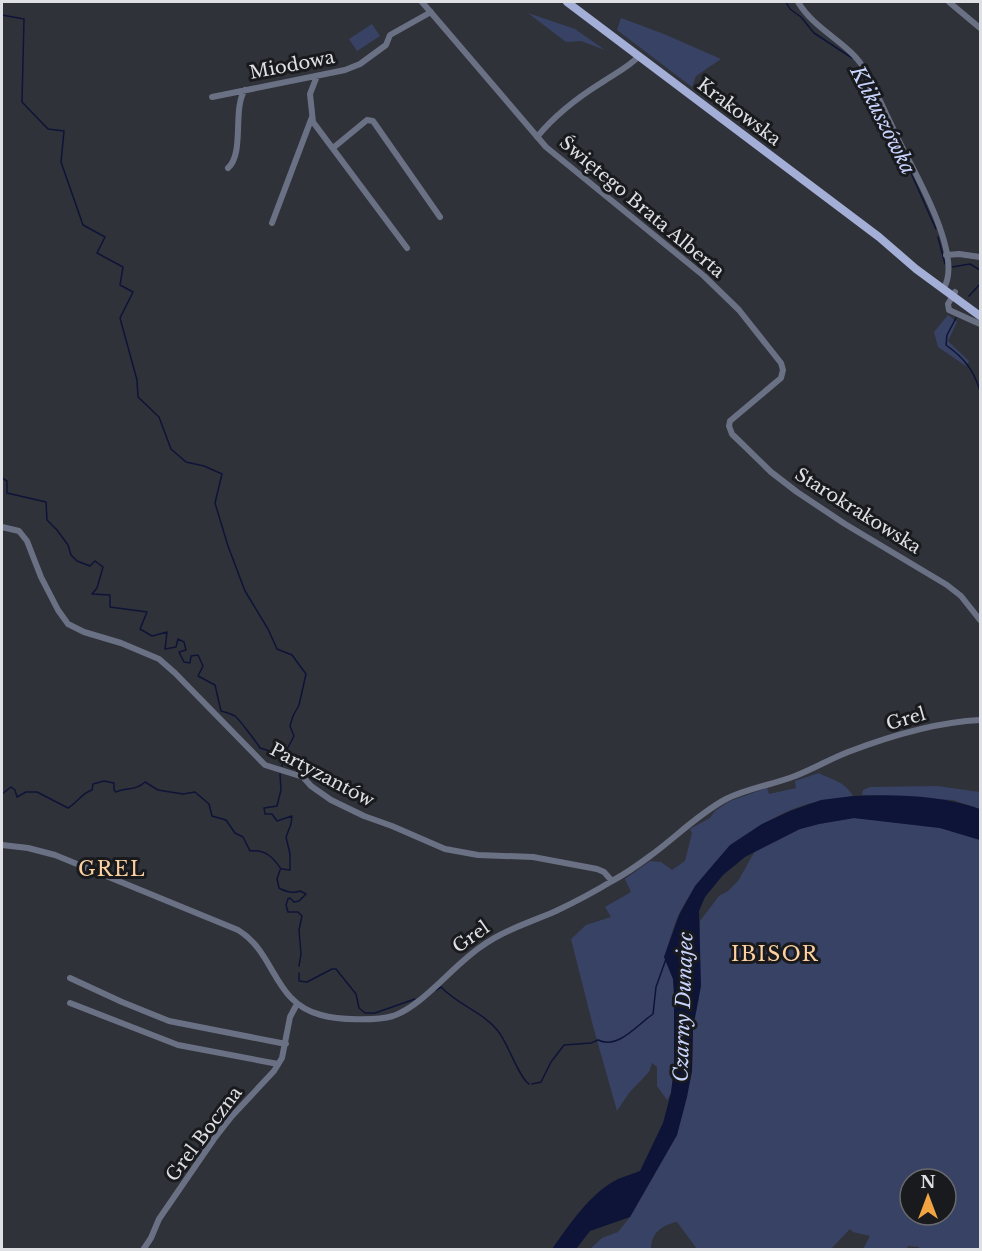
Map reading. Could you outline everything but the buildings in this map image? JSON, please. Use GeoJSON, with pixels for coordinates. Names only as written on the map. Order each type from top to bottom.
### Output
{"type":"FeatureCollection","features":[{"type":"Feature","properties":{"kind":"main road","name":"Krakowska"},"geometry":{"type":"LineString","coordinates":[[567,2],[981,316]]}},
{"type":"Feature","properties":{"kind":"main road","name":"Krakowska"},"geometry":{"type":"LineString","coordinates":[[954,294],[981,310]]}},
{"type":"Feature","properties":{"kind":"street","name":"Świętego Brata Alberta"},"geometry":{"type":"LineString","coordinates":[[422,2],[537,137],[559,158],[704,276],[745,317],[775,354],[783,370],[781,378],[730,421]]}},
{"type":"Feature","properties":{"kind":"street"},"geometry":{"type":"LineString","coordinates":[[798,2],[817,26],[862,64],[927,193],[936,217],[949,276],[944,287]]}},
{"type":"Feature","properties":{"kind":"street"},"geometry":{"type":"LineString","coordinates":[[948,2],[981,28]]}},
{"type":"Feature","properties":{"kind":"street","name":"Miodowa"},"geometry":{"type":"LineString","coordinates":[[212,97],[345,70],[360,64],[386,45],[390,36],[431,12]]}},
{"type":"Feature","properties":{"kind":"street"},"geometry":{"type":"LineString","coordinates":[[537,137],[548,123],[573,102],[639,56]]}},
{"type":"Feature","properties":{"kind":"street"},"geometry":{"type":"LineString","coordinates":[[317,76],[310,94],[313,122],[406,248]]}},
{"type":"Feature","properties":{"kind":"street"},"geometry":{"type":"LineString","coordinates":[[228,168],[232,165],[237,143],[240,100],[245,90]]}},
{"type":"Feature","properties":{"kind":"street"},"geometry":{"type":"LineString","coordinates":[[273,223],[312,116]]}},
{"type":"Feature","properties":{"kind":"street"},"geometry":{"type":"LineString","coordinates":[[333,148],[367,120],[373,120],[440,217]]}},
{"type":"Feature","properties":{"kind":"street"},"geometry":{"type":"LineString","coordinates":[[946,255],[981,256]]}},
{"type":"Feature","properties":{"kind":"street"},"geometry":{"type":"LineString","coordinates":[[954,294],[947,307],[950,311],[981,324]]}},
{"type":"Feature","properties":{"kind":"street","name":"Starokrakowska"},"geometry":{"type":"LineString","coordinates":[[730,421],[732,434],[783,482],[845,524],[947,585],[961,596],[981,620]]}},
{"type":"Feature","properties":{"kind":"street","name":"Partyzantów"},"geometry":{"type":"LineString","coordinates":[[2,526],[19,531],[27,541],[41,577],[68,624],[84,633],[121,643],[159,659],[265,765],[303,777],[311,786],[331,800],[445,849],[478,855],[533,857],[597,869],[604,872],[612,881]]}},
{"type":"Feature","properties":{"kind":"street","name":"Grel"},"geometry":{"type":"LineString","coordinates":[[2,845],[28,848],[55,855],[238,930],[261,950],[282,989],[297,1004],[314,1013],[333,1017],[379,1018],[400,1013],[414,1004],[465,958],[487,942],[557,910],[612,881],[649,857],[711,808],[742,792],[794,776],[863,747],[938,725],[981,720]]}},
{"type":"Feature","properties":{"kind":"street"},"geometry":{"type":"LineString","coordinates":[[70,978],[169,1021],[286,1044]]}},
{"type":"Feature","properties":{"kind":"street"},"geometry":{"type":"LineString","coordinates":[[70,1003],[178,1045],[278,1064]]}},
{"type":"Feature","properties":{"kind":"street","name":"Grel Boczna"},"geometry":{"type":"LineString","coordinates":[[144,1250],[159,1219],[214,1139],[278,1064],[286,1044],[290,1017],[297,1004]]}},
{"type":"Feature","properties":{"kind":"shaded area"},"geometry":{"type":"Polygon","coordinates":[[[528,13],[575,29],[605,50],[581,41],[566,42],[528,13]]]}},
{"type":"Feature","properties":{"kind":"shaded area"},"geometry":{"type":"Polygon","coordinates":[[[621,18],[721,59],[696,76],[692,87],[617,30],[621,18]]]}},
{"type":"Feature","properties":{"kind":"shaded area"},"geometry":{"type":"Polygon","coordinates":[[[372,24],[380,36],[357,51],[349,39],[372,24]]]}},
{"type":"Feature","properties":{"kind":"shaded area"},"geometry":{"type":"Polygon","coordinates":[[[948,315],[957,322],[948,341],[969,361],[966,366],[938,347],[934,332],[948,315]]]}},
{"type":"Feature","properties":{"kind":"shaded area"},"geometry":{"type":"Polygon","coordinates":[[[819,773],[842,784],[853,796],[804,805],[765,823],[747,834],[715,862],[690,895],[679,914],[664,957],[673,979],[674,994],[674,1068],[671,1093],[667,1100],[657,1086],[657,1067],[652,1063],[649,1072],[629,1093],[617,1111],[571,939],[586,925],[611,917],[605,907],[631,892],[625,879],[650,861],[661,862],[672,870],[685,861],[692,833],[690,829],[710,818],[715,811],[730,801],[767,788],[769,794],[796,788],[795,781],[819,773]]]}},
{"type":"Feature","properties":{"kind":"shaded area"},"geometry":{"type":"Polygon","coordinates":[[[937,786],[980,792],[980,809],[953,800],[862,795],[863,790],[870,787],[937,786]]]}},
{"type":"Feature","properties":{"kind":"shaded area"},"geometry":{"type":"Polygon","coordinates":[[[854,818],[940,828],[980,840],[980,1249],[919,1250],[919,1247],[908,1246],[907,1249],[863,1249],[870,1236],[853,1232],[850,1229],[831,1249],[697,1249],[677,1222],[667,1225],[655,1234],[651,1249],[589,1250],[602,1238],[618,1232],[630,1217],[677,1135],[692,1071],[693,1028],[699,997],[700,921],[719,896],[738,881],[755,851],[800,829],[854,818]]]}},
{"type":"Feature","properties":{"kind":"water","name":"Czarny Dunajec"},"geometry":{"type":"Polygon","coordinates":[[[853,796],[918,796],[966,804],[980,809],[980,840],[940,828],[854,818],[800,829],[745,857],[723,875],[705,897],[699,911],[701,986],[693,1028],[692,1071],[677,1135],[630,1217],[590,1231],[576,1249],[552,1249],[581,1210],[599,1192],[618,1179],[640,1171],[663,1123],[671,1093],[674,1068],[673,979],[664,957],[679,915],[695,886],[730,845],[762,824],[821,800],[853,796]]]}},
{"type":"Feature","properties":{"kind":"waterway","name":"Klikuszówka"},"geometry":{"type":"LineString","coordinates":[[786,2],[814,33],[852,58]]}},
{"type":"Feature","properties":{"kind":"waterway"},"geometry":{"type":"LineString","coordinates":[[2,15],[24,19],[22,102],[48,129],[64,131],[61,162],[83,225],[105,237],[97,253],[123,267],[120,285],[133,292],[120,318],[137,380],[138,397],[159,417],[171,449],[186,462],[204,466],[222,474],[215,503],[245,591],[277,649],[292,655],[306,674],[299,705],[290,726],[294,736],[284,755],[282,766]]}},
{"type":"Feature","properties":{"kind":"waterway","name":"Klikuszówka"},"geometry":{"type":"LineString","coordinates":[[859,67],[890,141],[907,164],[936,229]]}},
{"type":"Feature","properties":{"kind":"waterway","name":"Klikuszówka"},"geometry":{"type":"LineString","coordinates":[[938,237],[945,264]]}},
{"type":"Feature","properties":{"kind":"waterway","name":"Klikuszówka"},"geometry":{"type":"LineString","coordinates":[[952,267],[970,264],[980,270]]}},
{"type":"Feature","properties":{"kind":"waterway","name":"Klikuszówka"},"geometry":{"type":"LineString","coordinates":[[969,296],[980,284]]}},
{"type":"Feature","properties":{"kind":"waterway","name":"Klikuszówka"},"geometry":{"type":"LineString","coordinates":[[956,318],[947,335],[946,345],[967,365],[980,391]]}},
{"type":"Feature","properties":{"kind":"waterway"},"geometry":{"type":"LineString","coordinates":[[2,478],[7,481],[7,493],[46,502],[47,520],[68,545],[71,555],[77,561],[90,566],[95,561],[103,567],[97,588],[92,594],[110,595],[110,607],[147,612],[140,629],[152,636],[167,632],[165,649],[176,647],[178,639],[184,642],[186,650],[179,652],[184,662],[190,663],[191,656],[198,655],[203,666],[198,676],[215,685],[221,711],[235,716],[260,748],[283,755]]}},
{"type":"Feature","properties":{"kind":"waterway"},"geometry":{"type":"LineString","coordinates":[[280,774],[281,790],[277,806],[264,808],[265,814],[272,814],[277,821],[292,816],[286,837],[290,854],[290,870],[282,869]]}},
{"type":"Feature","properties":{"kind":"waterway"},"geometry":{"type":"LineString","coordinates":[[2,794],[11,787],[15,790],[17,797],[26,792],[37,792],[68,808],[92,790],[93,784],[104,781],[114,783],[116,792],[138,787],[145,782],[158,790],[183,794],[195,792],[209,804],[212,816],[226,820],[235,833],[243,837],[250,851],[260,851],[268,855],[281,869]]}},
{"type":"Feature","properties":{"kind":"waterway"},"geometry":{"type":"LineString","coordinates":[[280,870],[277,879],[279,888],[284,891],[300,891],[306,894],[299,901],[294,902],[288,899],[286,905],[288,912],[298,912],[302,916],[299,930],[301,954],[299,966]]}},
{"type":"Feature","properties":{"kind":"waterway","name":"Czarny Dunajec"},"geometry":{"type":"LineString","coordinates":[[532,1084],[541,1082],[551,1062],[564,1045],[591,1043],[598,1040],[613,1042],[653,1014],[656,987],[666,959]]}},
{"type":"Feature","properties":{"kind":"waterway"},"geometry":{"type":"LineString","coordinates":[[299,973],[299,981],[307,982],[336,969],[356,994],[359,1008],[365,1013],[375,1013],[415,999]]}},
{"type":"Feature","properties":{"kind":"waterway"},"geometry":{"type":"LineString","coordinates":[[436,990],[441,987],[492,1024],[502,1036],[521,1075],[529,1084]]}},
{"type":"Feature","properties":{"kind":"district","name":"GREL"},"geometry":{"type":"Point","coordinates":[112,869]}},
{"type":"Feature","properties":{"kind":"district","name":"IBISOR"},"geometry":{"type":"Point","coordinates":[775,954]}}]}
